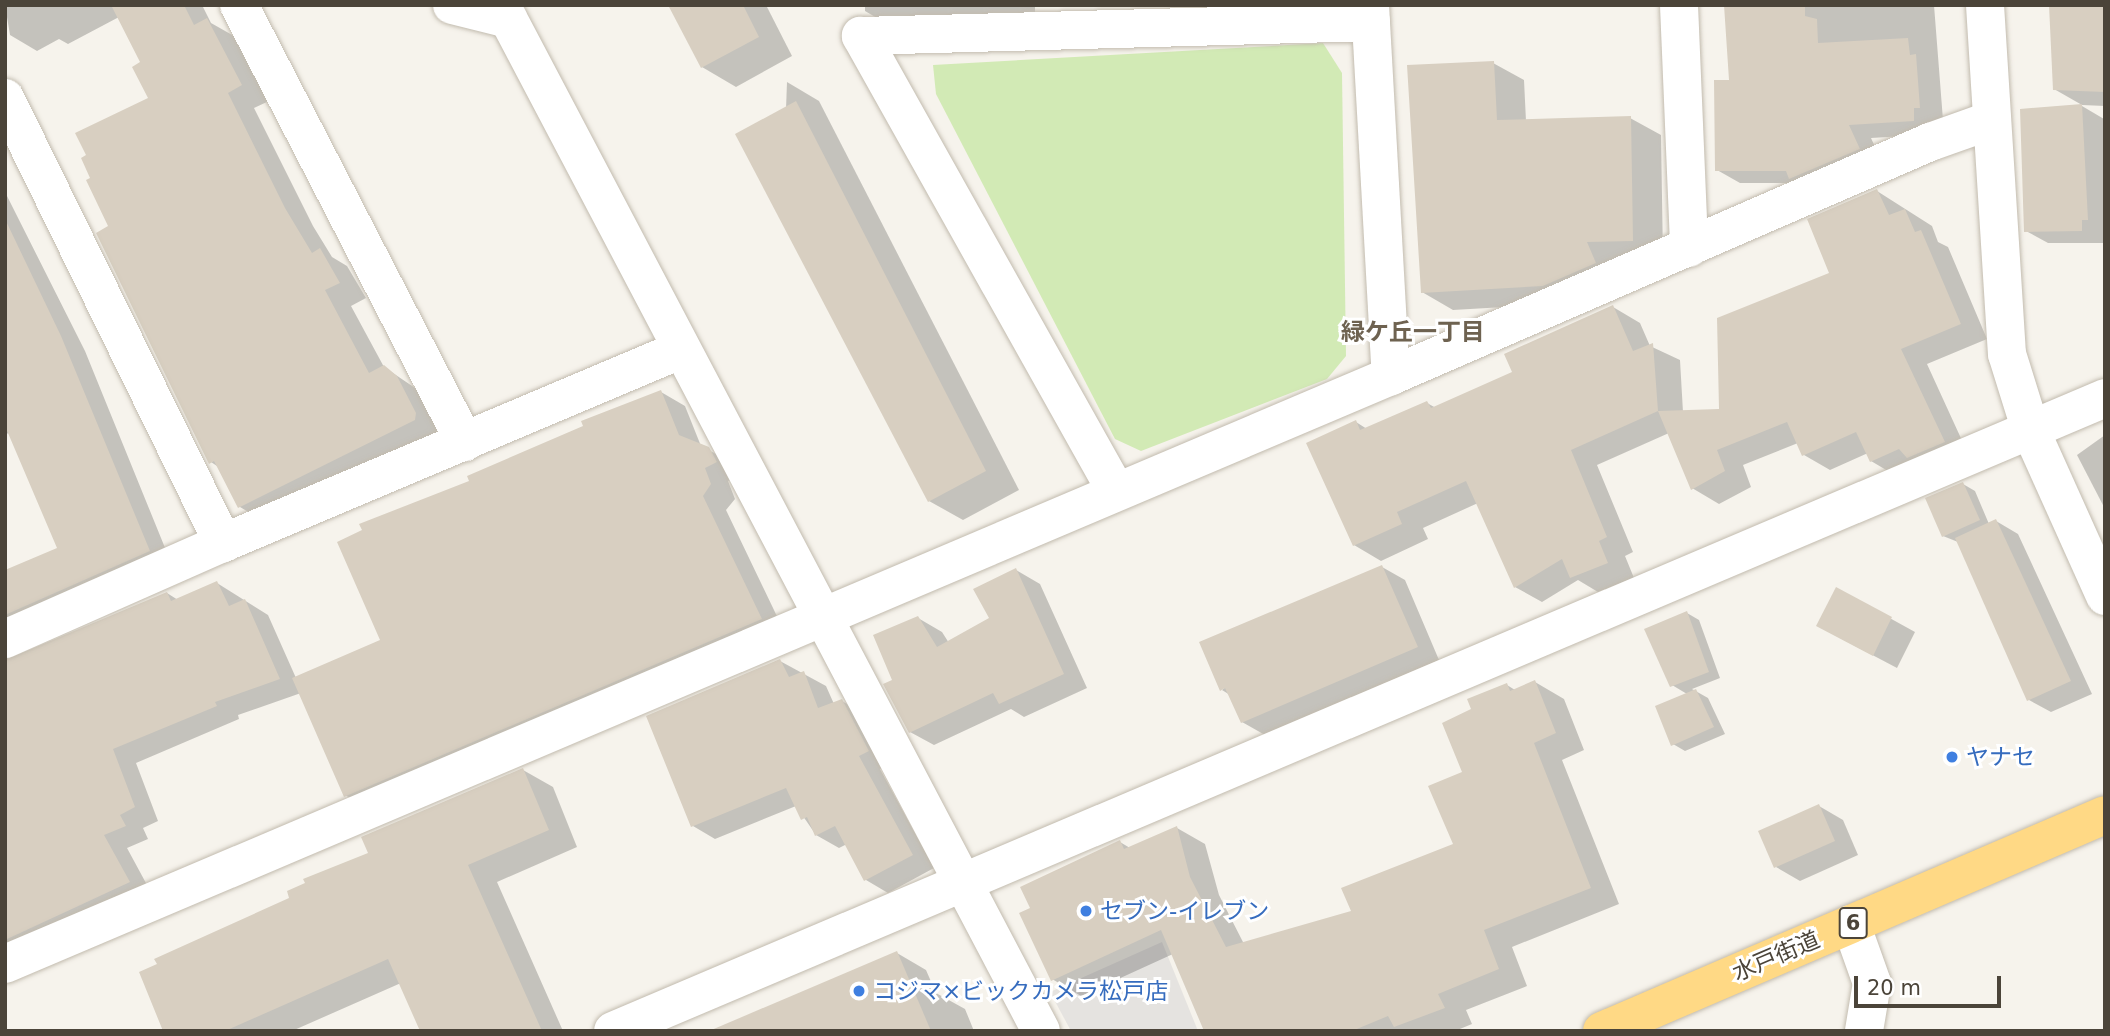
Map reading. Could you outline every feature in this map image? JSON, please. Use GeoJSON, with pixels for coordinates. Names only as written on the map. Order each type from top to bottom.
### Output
{"type":"FeatureCollection","features":[{"type":"Feature","properties":{"kind":"highway","name":"水戸街道"},"geometry":{"type":"LineString","coordinates":[[1602,1031],[2105,815]]}},
{"type":"Feature","properties":{"kind":"street"},"geometry":{"type":"LineString","coordinates":[[239,5],[466,442]]}},
{"type":"Feature","properties":{"kind":"street"},"geometry":{"type":"LineString","coordinates":[[452,5],[504,12],[1041,1031]]}},
{"type":"Feature","properties":{"kind":"street"},"geometry":{"type":"LineString","coordinates":[[1679,5],[1689,248]]}},
{"type":"Feature","properties":{"kind":"street"},"geometry":{"type":"LineString","coordinates":[[1985,5],[1989,121],[2007,354],[2031,430],[2105,596]]}},
{"type":"Feature","properties":{"kind":"street"},"geometry":{"type":"LineString","coordinates":[[1116,491],[861,36],[1371,14],[1391,376]]}},
{"type":"Feature","properties":{"kind":"street"},"geometry":{"type":"LineString","coordinates":[[5,98],[223,543]]}},
{"type":"Feature","properties":{"kind":"street"},"geometry":{"type":"LineString","coordinates":[[5,964],[820,615],[1391,376],[1930,142],[1989,121]]}},
{"type":"Feature","properties":{"kind":"street"},"geometry":{"type":"LineString","coordinates":[[5,639],[223,543],[680,350]]}},
{"type":"Feature","properties":{"kind":"street"},"geometry":{"type":"LineString","coordinates":[[613,1031],[963,880],[2105,398]]}},
{"type":"Feature","properties":{"kind":"street"},"geometry":{"type":"LineString","coordinates":[[1851,924],[1872,983],[1864,1031]]}},
{"type":"Feature","properties":{"kind":"green space"},"geometry":{"type":"Polygon","coordinates":[[[1323,43],[1342,73],[1346,356],[1327,379],[1141,451],[1115,439],[936,94],[933,65],[1323,43]]]}},
{"type":"Feature","properties":{"kind":"shaded area"},"geometry":{"type":"Polygon","coordinates":[[[1162,942],[1198,1031],[1071,1031],[1050,992],[1162,942]]]}},
{"type":"Feature","properties":{"kind":"building"},"geometry":{"type":"Polygon","coordinates":[[[111,5],[184,5],[194,25],[207,18],[242,85],[228,93],[285,208],[312,253],[320,248],[340,283],[325,290],[369,373],[384,365],[397,376],[416,413],[415,420],[238,508],[214,461],[209,464],[96,233],[108,226],[86,180],[90,178],[81,158],[86,155],[75,133],[148,98],[132,67],[140,62],[111,5]]]}},
{"type":"Feature","properties":{"kind":"building"},"geometry":{"type":"Polygon","coordinates":[[[668,5],[743,5],[759,37],[701,68],[668,5]]]}},
{"type":"Feature","properties":{"kind":"building"},"geometry":{"type":"Polygon","coordinates":[[[1724,5],[1805,5],[1805,16],[1817,19],[1818,43],[1908,38],[1910,55],[1916,54],[1920,108],[1914,108],[1914,121],[1849,125],[1860,149],[1789,179],[1786,171],[1715,171],[1714,80],[1729,80],[1724,5]]]}},
{"type":"Feature","properties":{"kind":"building"},"geometry":{"type":"Polygon","coordinates":[[[2049,5],[2105,5],[2105,92],[2053,90],[2049,5]]]}},
{"type":"Feature","properties":{"kind":"building"},"geometry":{"type":"Polygon","coordinates":[[[1494,61],[1497,120],[1631,116],[1633,241],[1587,242],[1596,263],[1543,286],[1421,293],[1407,65],[1494,61]]]}},
{"type":"Feature","properties":{"kind":"building"},"geometry":{"type":"Polygon","coordinates":[[[796,101],[986,471],[928,502],[735,134],[796,101]]]}},
{"type":"Feature","properties":{"kind":"building"},"geometry":{"type":"Polygon","coordinates":[[[2082,104],[2088,220],[2082,220],[2082,231],[2024,232],[2020,109],[2082,104]]]}},
{"type":"Feature","properties":{"kind":"building"},"geometry":{"type":"Polygon","coordinates":[[[1877,189],[1889,215],[1905,209],[1915,232],[1921,230],[1961,324],[1901,349],[1945,442],[1907,458],[1899,449],[1870,462],[1856,432],[1802,456],[1787,422],[1717,450],[1725,471],[1691,490],[1658,411],[1719,409],[1717,318],[1829,273],[1807,219],[1877,189]]]}},
{"type":"Feature","properties":{"kind":"building"},"geometry":{"type":"Polygon","coordinates":[[[5,219],[61,336],[150,551],[5,615],[5,570],[57,548],[5,426],[5,219]]]}},
{"type":"Feature","properties":{"kind":"building"},"geometry":{"type":"Polygon","coordinates":[[[1613,305],[1633,351],[1653,343],[1658,411],[1571,450],[1607,537],[1599,541],[1608,563],[1570,578],[1562,559],[1514,588],[1466,481],[1397,512],[1402,524],[1353,546],[1306,443],[1356,420],[1360,430],[1427,401],[1431,408],[1512,372],[1504,354],[1613,305]]]}},
{"type":"Feature","properties":{"kind":"building"},"geometry":{"type":"Polygon","coordinates":[[[661,390],[679,435],[709,447],[717,462],[705,468],[711,484],[703,496],[762,619],[344,797],[292,678],[380,640],[337,542],[362,530],[359,524],[469,481],[467,476],[583,426],[581,421],[661,390]]]}},
{"type":"Feature","properties":{"kind":"building"},"geometry":{"type":"Polygon","coordinates":[[[1963,482],[1980,520],[1942,537],[1925,498],[1963,482]]]}},
{"type":"Feature","properties":{"kind":"building"},"geometry":{"type":"Polygon","coordinates":[[[1996,519],[2071,681],[2027,701],[1955,538],[1996,519]]]}},
{"type":"Feature","properties":{"kind":"building"},"geometry":{"type":"Polygon","coordinates":[[[1382,565],[1418,647],[1241,723],[1225,688],[1220,691],[1199,642],[1382,565]]]}},
{"type":"Feature","properties":{"kind":"building"},"geometry":{"type":"Polygon","coordinates":[[[1016,568],[1064,674],[999,704],[993,693],[909,733],[883,684],[892,680],[873,635],[918,616],[937,647],[989,618],[973,589],[1016,568]]]}},
{"type":"Feature","properties":{"kind":"building"},"geometry":{"type":"Polygon","coordinates":[[[217,581],[229,606],[245,599],[280,679],[215,702],[217,706],[113,749],[135,807],[120,815],[126,826],[104,835],[130,882],[5,940],[5,660],[167,592],[171,601],[217,581]]]}},
{"type":"Feature","properties":{"kind":"building"},"geometry":{"type":"Polygon","coordinates":[[[1836,587],[1892,617],[1873,656],[1816,626],[1836,587]]]}},
{"type":"Feature","properties":{"kind":"building"},"geometry":{"type":"Polygon","coordinates":[[[1687,611],[1709,672],[1670,687],[1644,629],[1687,611]]]}},
{"type":"Feature","properties":{"kind":"building"},"geometry":{"type":"Polygon","coordinates":[[[780,659],[789,677],[804,671],[818,708],[842,699],[869,751],[859,756],[913,855],[864,881],[835,826],[815,836],[807,817],[801,820],[786,788],[691,827],[646,716],[780,659]]]}},
{"type":"Feature","properties":{"kind":"building"},"geometry":{"type":"Polygon","coordinates":[[[1535,680],[1556,733],[1534,743],[1591,888],[1484,930],[1499,969],[1438,994],[1445,1008],[1394,1027],[1388,1016],[1352,1031],[1204,1031],[1161,930],[1051,981],[1019,913],[1030,908],[1020,887],[1120,840],[1124,849],[1177,826],[1190,877],[1226,947],[1351,911],[1341,888],[1453,844],[1428,786],[1462,772],[1442,723],[1471,709],[1467,699],[1507,683],[1510,691],[1535,680]]]}},
{"type":"Feature","properties":{"kind":"building"},"geometry":{"type":"Polygon","coordinates":[[[1696,689],[1714,727],[1671,746],[1655,706],[1696,689]]]}},
{"type":"Feature","properties":{"kind":"building"},"geometry":{"type":"Polygon","coordinates":[[[523,768],[549,830],[468,865],[542,1031],[420,1031],[388,959],[225,1031],[163,1031],[139,972],[157,964],[154,959],[289,898],[287,891],[305,883],[303,879],[368,853],[361,837],[523,768]]]}},
{"type":"Feature","properties":{"kind":"building"},"geometry":{"type":"Polygon","coordinates":[[[1819,804],[1835,841],[1774,868],[1758,831],[1819,804]]]}},
{"type":"Feature","properties":{"kind":"building","name":"コジマ×ビックカメラ松戸店"},"geometry":{"type":"Polygon","coordinates":[[[897,951],[931,1031],[709,1031],[897,951]]]}},
{"type":"Feature","properties":{"kind":"place","name":"ヤナセ"},"geometry":{"type":"Point","coordinates":[1952,757]}},
{"type":"Feature","properties":{"kind":"place","name":"セブン-イレブン"},"geometry":{"type":"Point","coordinates":[1086,911]}},
{"type":"Feature","properties":{"kind":"place","name":"コジマ×ビックカメラ松戸店"},"geometry":{"type":"Point","coordinates":[859,991]}},
{"type":"Feature","properties":{"kind":"district","name":"緑ケ丘一丁目"},"geometry":{"type":"Point","coordinates":[1413,333]}}]}
